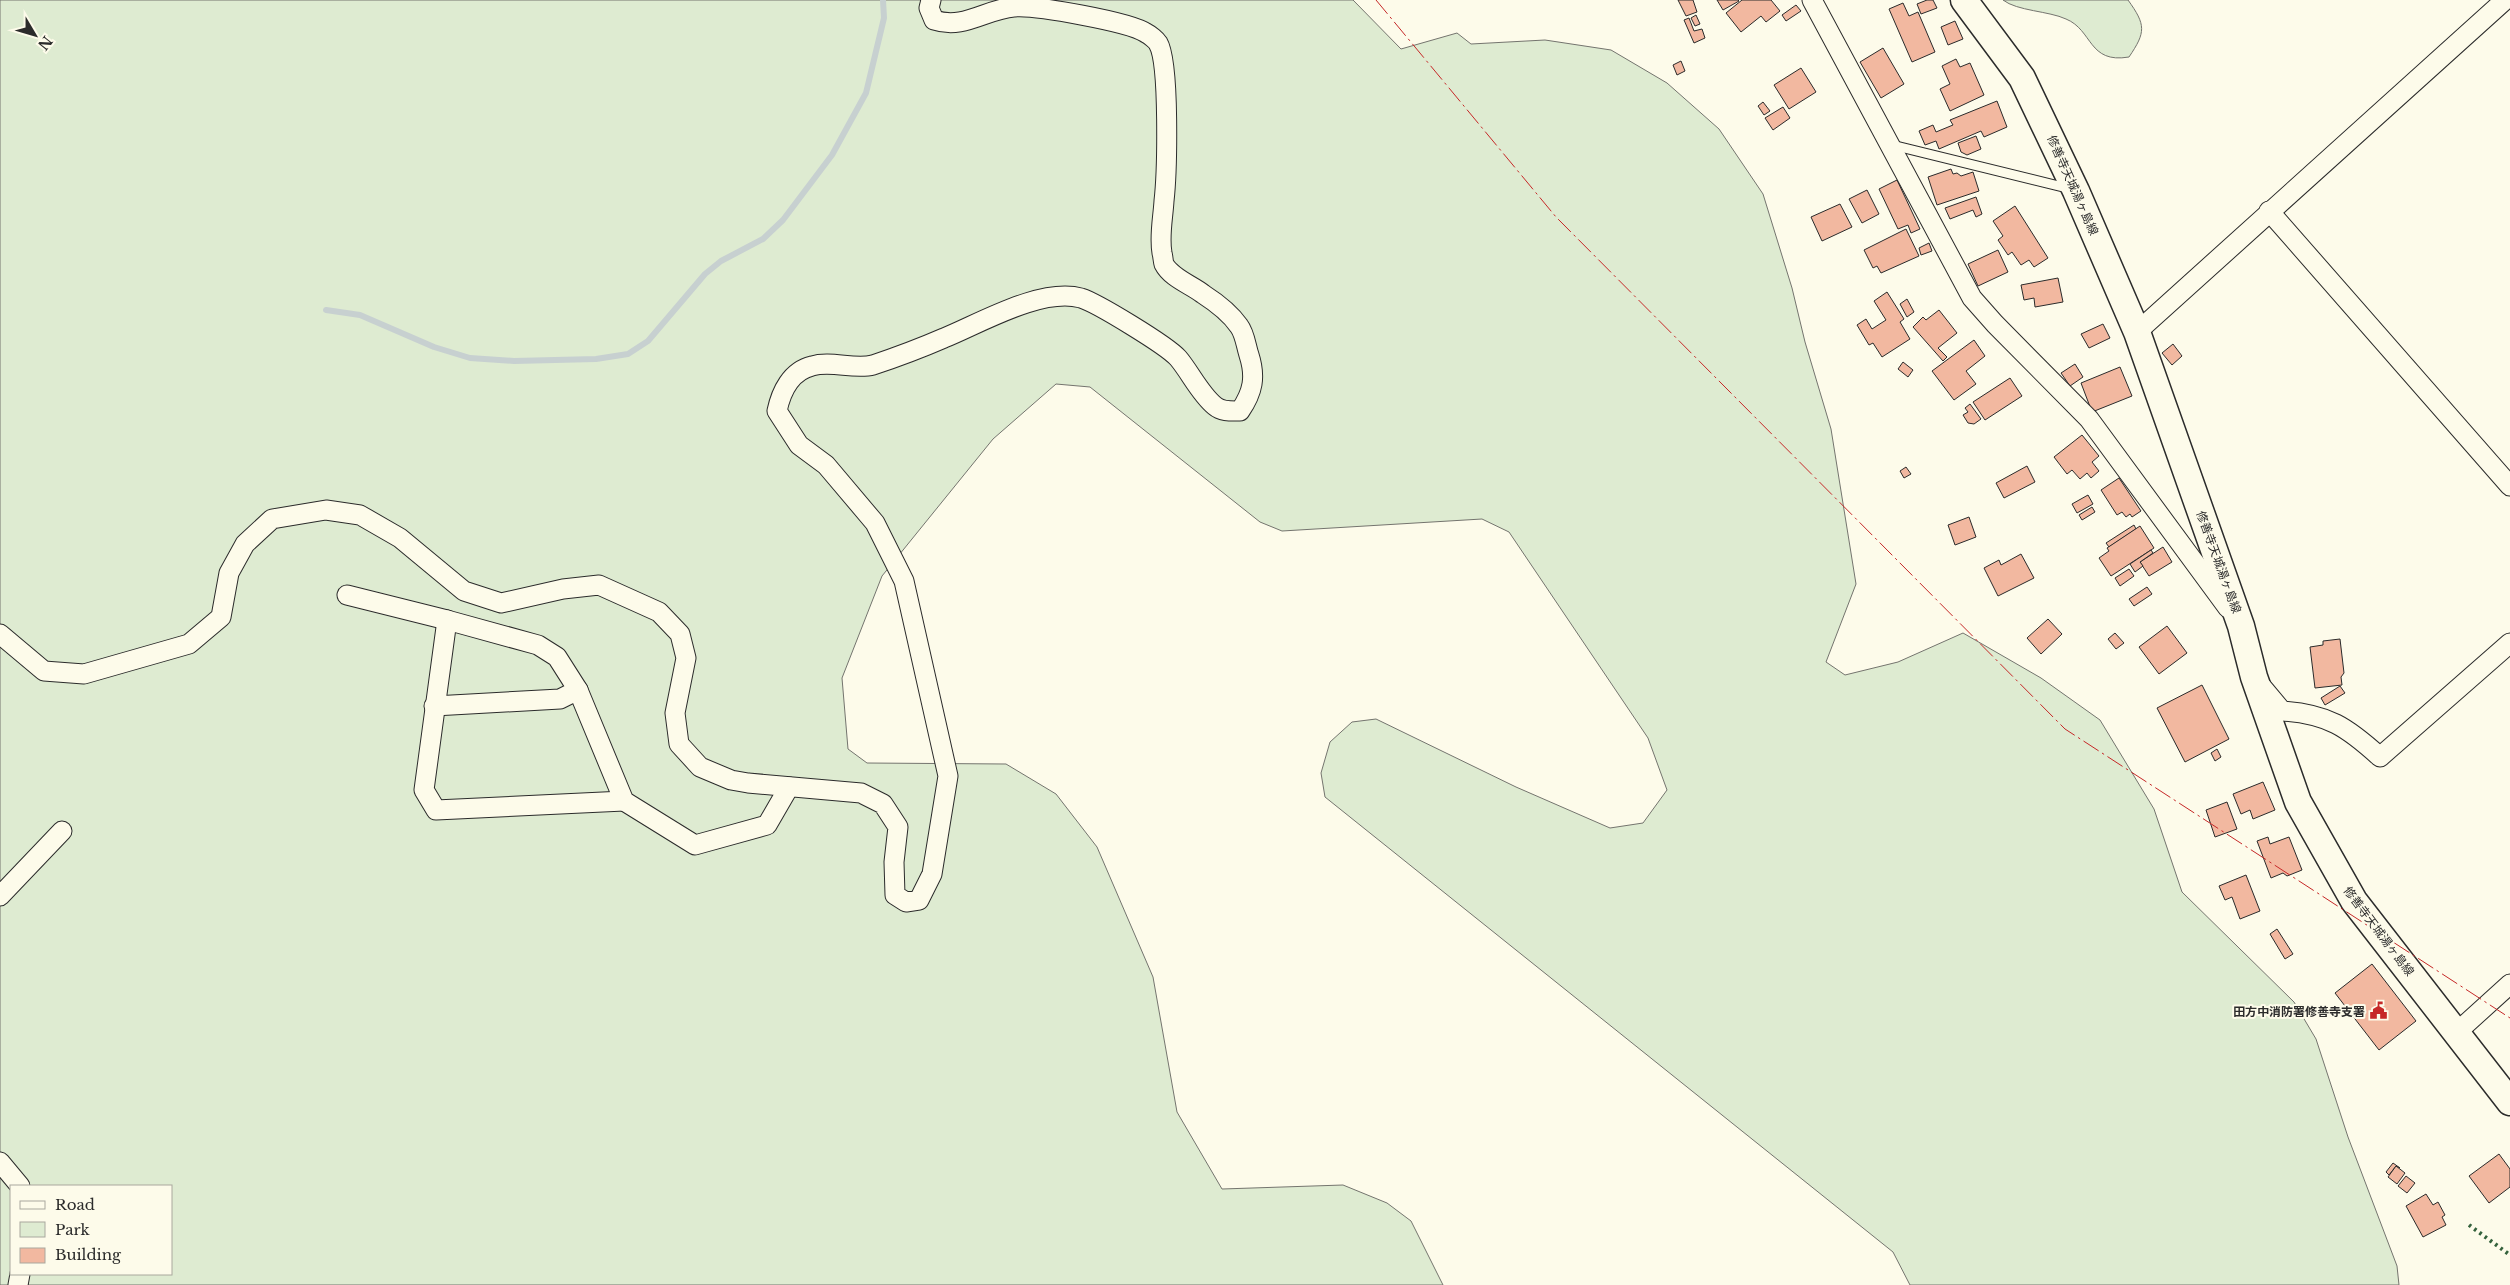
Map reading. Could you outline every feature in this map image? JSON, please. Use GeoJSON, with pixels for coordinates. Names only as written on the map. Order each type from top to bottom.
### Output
{"type":"FeatureCollection","features":[{"type":"Feature","properties":{"kind":"main road","name":"修善寺天城湯ヶ島線"},"geometry":{"type":"LineString","coordinates":[[1964,0],[2022,78],[2076,190],[2137,332],[2241,626],[2254,677],[2298,802],[2354,901],[2510,1102]]}},
{"type":"Feature","properties":{"kind":"street"},"geometry":{"type":"LineString","coordinates":[[0,634],[44,671],[84,674],[189,644],[221,616],[228,573],[245,544],[272,519],[326,510],[360,515],[400,538],[464,591],[502,603],[563,590],[599,585],[659,612],[680,634],[686,658],[676,713],[680,744],[700,767],[731,780],[861,793],[884,804],[898,827],[894,862],[894,895],[906,902],[919,900],[932,874],[948,776],[904,581],[875,523],[826,465],[798,445],[777,411],[781,393],[795,375],[812,366],[870,366],[946,338],[981,320],[1025,304],[1065,298],[1080,298],[1154,338],[1176,356],[1215,406],[1228,411],[1240,411],[1253,390],[1253,368],[1241,328],[1225,310],[1180,279],[1164,265],[1161,250],[1161,231],[1164,198],[1166,106],[1164,68],[1158,43],[1145,32],[1119,23],[1039,7],[1012,7],[967,22],[946,24],[934,20],[929,8],[931,0]]}},
{"type":"Feature","properties":{"kind":"street"},"geometry":{"type":"LineString","coordinates":[[1812,0],[1972,298],[1994,324],[2090,420],[2241,626]]}},
{"type":"Feature","properties":{"kind":"street"},"geometry":{"type":"LineString","coordinates":[[2137,332],[2269,211],[2506,0]]}},
{"type":"Feature","properties":{"kind":"street"},"geometry":{"type":"LineString","coordinates":[[2269,211],[2510,486]]}},
{"type":"Feature","properties":{"kind":"street"},"geometry":{"type":"LineString","coordinates":[[347,596],[447,620],[538,646],[557,657],[578,690],[624,801]]}},
{"type":"Feature","properties":{"kind":"street"},"geometry":{"type":"LineString","coordinates":[[447,620],[424,790],[436,810],[624,801],[695,845],[767,825],[789,787]]}},
{"type":"Feature","properties":{"kind":"street"},"geometry":{"type":"LineString","coordinates":[[2254,677],[2282,712],[2298,712],[2332,720],[2355,735],[2380,757],[2510,643]]}},
{"type":"Feature","properties":{"kind":"street"},"geometry":{"type":"LineString","coordinates":[[434,706],[560,699],[578,690]]}},
{"type":"Feature","properties":{"kind":"street"},"geometry":{"type":"LineString","coordinates":[[0,896],[62,830]]}},
{"type":"Feature","properties":{"kind":"street"},"geometry":{"type":"LineString","coordinates":[[2456,1033],[2510,984]]}},
{"type":"Feature","properties":{"kind":"street"},"geometry":{"type":"LineString","coordinates":[[0,1162],[19,1185]]}},
{"type":"Feature","properties":{"kind":"lane"},"geometry":{"type":"LineString","coordinates":[[1890,145],[2076,190]]}},
{"type":"Feature","properties":{"kind":"green space"},"geometry":{"type":"Polygon","coordinates":[[[0,0],[1353,0],[1401,49],[1457,33],[1471,44],[1545,40],[1611,50],[1667,83],[1719,129],[1763,194],[1792,288],[1805,342],[1831,429],[1856,584],[1826,662],[1845,675],[1898,662],[1963,633],[2041,678],[2100,720],[2154,809],[2182,892],[2294,1002],[2316,1039],[2348,1137],[2397,1266],[2399,1285],[1910,1285],[1893,1252],[1325,797],[1321,773],[1330,742],[1352,722],[1376,719],[1516,787],[1610,828],[1643,823],[1667,790],[1648,738],[1509,532],[1482,519],[1282,531],[1260,522],[1090,387],[1056,384],[993,439],[882,576],[842,678],[848,749],[867,763],[1006,764],[1056,794],[1097,847],[1153,977],[1177,1112],[1222,1189],[1343,1185],[1387,1203],[1411,1221],[1443,1285],[0,1285],[0,0]]]}},
{"type":"Feature","properties":{"kind":"green space"},"geometry":{"type":"Polygon","coordinates":[[[2003,0],[2128,0],[2141,22],[2141,35],[2129,57],[2116,58],[2106,56],[2092,45],[2075,24],[2066,19],[2025,9],[2003,0]]]}},
{"type":"Feature","properties":{"kind":"building"},"geometry":{"type":"Polygon","coordinates":[[[1678,0],[1693,0],[1697,12],[1686,16],[1678,0]]]}},
{"type":"Feature","properties":{"kind":"building"},"geometry":{"type":"Polygon","coordinates":[[[1717,0],[1738,0],[1739,1],[1723,10],[1717,0]]]}},
{"type":"Feature","properties":{"kind":"building"},"geometry":{"type":"Polygon","coordinates":[[[1742,0],[1771,0],[1780,11],[1766,22],[1761,16],[1741,32],[1726,13],[1742,0]]]}},
{"type":"Feature","properties":{"kind":"building"},"geometry":{"type":"Polygon","coordinates":[[[1933,0],[1937,8],[1921,14],[1917,4],[1933,0]]]}},
{"type":"Feature","properties":{"kind":"building"},"geometry":{"type":"Polygon","coordinates":[[[1903,3],[1909,16],[1918,12],[1935,52],[1912,62],[1889,9],[1903,3]]]}},
{"type":"Feature","properties":{"kind":"building"},"geometry":{"type":"Polygon","coordinates":[[[1796,5],[1801,11],[1786,21],[1782,15],[1796,5]]]}},
{"type":"Feature","properties":{"kind":"building"},"geometry":{"type":"Polygon","coordinates":[[[1696,15],[1700,24],[1695,26],[1691,18],[1696,15]]]}},
{"type":"Feature","properties":{"kind":"building"},"geometry":{"type":"Polygon","coordinates":[[[1689,18],[1694,31],[1702,29],[1705,38],[1694,43],[1684,20],[1689,18]]]}},
{"type":"Feature","properties":{"kind":"building"},"geometry":{"type":"Polygon","coordinates":[[[1955,21],[1963,39],[1948,45],[1941,27],[1955,21]]]}},
{"type":"Feature","properties":{"kind":"building"},"geometry":{"type":"Polygon","coordinates":[[[1883,48],[1904,84],[1881,98],[1860,62],[1883,48]]]}},
{"type":"Feature","properties":{"kind":"building"},"geometry":{"type":"Polygon","coordinates":[[[1956,59],[1960,67],[1970,63],[1984,95],[1950,111],[1940,89],[1950,84],[1942,66],[1956,59]]]}},
{"type":"Feature","properties":{"kind":"building"},"geometry":{"type":"Polygon","coordinates":[[[1681,61],[1685,71],[1677,75],[1673,65],[1681,61]]]}},
{"type":"Feature","properties":{"kind":"building"},"geometry":{"type":"Polygon","coordinates":[[[1801,68],[1816,92],[1789,109],[1774,85],[1801,68]]]}},
{"type":"Feature","properties":{"kind":"building"},"geometry":{"type":"Polygon","coordinates":[[[1997,101],[2007,127],[1984,137],[1981,131],[1939,149],[1936,141],[1925,145],[1919,131],[1933,125],[1936,132],[1953,125],[1950,120],[1997,101]]]}},
{"type":"Feature","properties":{"kind":"building"},"geometry":{"type":"Polygon","coordinates":[[[1763,102],[1770,111],[1764,115],[1758,106],[1763,102]]]}},
{"type":"Feature","properties":{"kind":"building"},"geometry":{"type":"Polygon","coordinates":[[[1783,107],[1790,118],[1773,130],[1765,118],[1783,107]]]}},
{"type":"Feature","properties":{"kind":"building"},"geometry":{"type":"Polygon","coordinates":[[[1976,136],[1981,149],[1967,155],[1961,152],[1958,143],[1976,136]]]}},
{"type":"Feature","properties":{"kind":"building"},"geometry":{"type":"Polygon","coordinates":[[[1951,169],[1953,174],[1957,173],[1961,176],[1973,172],[1979,191],[1937,205],[1928,177],[1951,169]]]}},
{"type":"Feature","properties":{"kind":"building"},"geometry":{"type":"Polygon","coordinates":[[[1897,180],[1920,229],[1911,233],[1908,225],[1898,229],[1879,189],[1897,180]]]}},
{"type":"Feature","properties":{"kind":"building"},"geometry":{"type":"Polygon","coordinates":[[[1867,190],[1879,214],[1862,223],[1849,199],[1867,190]]]}},
{"type":"Feature","properties":{"kind":"building"},"geometry":{"type":"Polygon","coordinates":[[[1976,197],[1982,214],[1976,217],[1973,210],[1950,219],[1945,208],[1976,197]]]}},
{"type":"Feature","properties":{"kind":"building"},"geometry":{"type":"Polygon","coordinates":[[[1840,204],[1852,227],[1822,241],[1811,217],[1840,204]]]}},
{"type":"Feature","properties":{"kind":"building"},"geometry":{"type":"Polygon","coordinates":[[[2015,206],[2048,258],[2034,267],[2029,260],[2021,265],[2012,252],[2008,255],[1998,240],[2003,236],[1993,221],[2015,206]]]}},
{"type":"Feature","properties":{"kind":"building"},"geometry":{"type":"Polygon","coordinates":[[[1906,229],[1919,256],[1881,273],[1877,266],[1873,268],[1864,250],[1906,229]]]}},
{"type":"Feature","properties":{"kind":"building"},"geometry":{"type":"Polygon","coordinates":[[[1929,243],[1932,251],[1921,255],[1919,248],[1929,243]]]}},
{"type":"Feature","properties":{"kind":"building"},"geometry":{"type":"Polygon","coordinates":[[[1998,250],[2008,272],[1978,286],[1968,264],[1998,250]]]}},
{"type":"Feature","properties":{"kind":"building"},"geometry":{"type":"Polygon","coordinates":[[[2058,278],[2063,302],[2035,307],[2034,298],[2024,300],[2021,285],[2058,278]]]}},
{"type":"Feature","properties":{"kind":"building"},"geometry":{"type":"Polygon","coordinates":[[[1887,292],[1904,319],[1900,322],[1910,339],[1882,357],[1873,343],[1869,345],[1857,325],[1866,319],[1872,329],[1886,320],[1874,301],[1887,292]]]}},
{"type":"Feature","properties":{"kind":"building"},"geometry":{"type":"Polygon","coordinates":[[[1907,299],[1914,312],[1907,317],[1900,304],[1907,299]]]}},
{"type":"Feature","properties":{"kind":"building"},"geometry":{"type":"Polygon","coordinates":[[[1939,310],[1957,333],[1938,348],[1947,357],[1943,361],[1913,327],[1923,317],[1926,320],[1939,310]]]}},
{"type":"Feature","properties":{"kind":"building"},"geometry":{"type":"Polygon","coordinates":[[[2103,324],[2110,338],[2089,348],[2081,334],[2103,324]]]}},
{"type":"Feature","properties":{"kind":"building"},"geometry":{"type":"Polygon","coordinates":[[[1974,340],[1985,356],[1966,371],[1976,384],[1954,400],[1932,371],[1974,340]]]}},
{"type":"Feature","properties":{"kind":"building"},"geometry":{"type":"Polygon","coordinates":[[[2173,344],[2182,356],[2172,365],[2162,353],[2173,344]]]}},
{"type":"Feature","properties":{"kind":"building"},"geometry":{"type":"Polygon","coordinates":[[[1903,362],[1913,370],[1908,377],[1898,369],[1903,362]]]}},
{"type":"Feature","properties":{"kind":"building"},"geometry":{"type":"Polygon","coordinates":[[[2075,364],[2083,377],[2070,386],[2061,373],[2075,364]]]}},
{"type":"Feature","properties":{"kind":"building"},"geometry":{"type":"Polygon","coordinates":[[[2120,367],[2132,396],[2092,412],[2081,383],[2120,367]]]}},
{"type":"Feature","properties":{"kind":"building"},"geometry":{"type":"Polygon","coordinates":[[[2010,378],[2022,396],[1985,420],[1973,402],[2010,378]]]}},
{"type":"Feature","properties":{"kind":"building"},"geometry":{"type":"Polygon","coordinates":[[[1970,404],[1981,419],[1974,424],[1968,423],[1963,415],[1968,412],[1965,408],[1970,404]]]}},
{"type":"Feature","properties":{"kind":"building"},"geometry":{"type":"Polygon","coordinates":[[[2082,435],[2099,456],[2092,462],[2099,471],[2091,478],[2087,473],[2080,479],[2072,470],[2067,474],[2054,457],[2082,435]]]}},
{"type":"Feature","properties":{"kind":"building"},"geometry":{"type":"Polygon","coordinates":[[[2027,466],[2035,482],[2004,498],[1996,483],[2027,466]]]}},
{"type":"Feature","properties":{"kind":"building"},"geometry":{"type":"Polygon","coordinates":[[[1906,467],[1911,474],[1904,478],[1900,471],[1906,467]]]}},
{"type":"Feature","properties":{"kind":"building"},"geometry":{"type":"Polygon","coordinates":[[[2119,478],[2141,511],[2132,517],[2130,514],[2126,517],[2122,512],[2117,515],[2101,490],[2119,478]]]}},
{"type":"Feature","properties":{"kind":"building"},"geometry":{"type":"Polygon","coordinates":[[[2088,495],[2093,504],[2077,513],[2072,504],[2088,495]]]}},
{"type":"Feature","properties":{"kind":"building"},"geometry":{"type":"Polygon","coordinates":[[[2092,507],[2095,512],[2082,520],[2079,515],[2092,507]]]}},
{"type":"Feature","properties":{"kind":"building"},"geometry":{"type":"Polygon","coordinates":[[[1969,517],[1976,537],[1955,545],[1948,525],[1969,517]]]}},
{"type":"Feature","properties":{"kind":"building"},"geometry":{"type":"Polygon","coordinates":[[[2134,525],[2136,529],[2109,547],[2106,543],[2134,525]]]}},
{"type":"Feature","properties":{"kind":"building"},"geometry":{"type":"Polygon","coordinates":[[[2140,526],[2154,548],[2111,576],[2099,558],[2109,551],[2107,548],[2140,526]]]}},
{"type":"Feature","properties":{"kind":"building"},"geometry":{"type":"Polygon","coordinates":[[[2163,547],[2172,562],[2149,576],[2140,562],[2163,547]]]}},
{"type":"Feature","properties":{"kind":"building"},"geometry":{"type":"Polygon","coordinates":[[[2151,550],[2153,553],[2140,562],[2143,566],[2135,572],[2130,564],[2151,550]]]}},
{"type":"Feature","properties":{"kind":"building"},"geometry":{"type":"Polygon","coordinates":[[[2021,554],[2034,578],[1998,596],[1984,568],[1999,560],[2001,565],[2021,554]]]}},
{"type":"Feature","properties":{"kind":"building"},"geometry":{"type":"Polygon","coordinates":[[[2129,569],[2134,576],[2120,586],[2115,578],[2129,569]]]}},
{"type":"Feature","properties":{"kind":"building"},"geometry":{"type":"Polygon","coordinates":[[[2147,587],[2152,594],[2134,606],[2129,599],[2147,587]]]}},
{"type":"Feature","properties":{"kind":"building"},"geometry":{"type":"Polygon","coordinates":[[[2048,619],[2062,634],[2041,654],[2027,638],[2048,619]]]}},
{"type":"Feature","properties":{"kind":"building"},"geometry":{"type":"Polygon","coordinates":[[[2167,626],[2187,653],[2159,674],[2139,647],[2167,626]]]}},
{"type":"Feature","properties":{"kind":"building"},"geometry":{"type":"Polygon","coordinates":[[[2115,633],[2124,643],[2116,649],[2108,639],[2115,633]]]}},
{"type":"Feature","properties":{"kind":"building"},"geometry":{"type":"Polygon","coordinates":[[[2340,639],[2344,673],[2341,677],[2342,685],[2315,688],[2310,647],[2323,645],[2323,641],[2340,639]]]}},
{"type":"Feature","properties":{"kind":"building"},"geometry":{"type":"Polygon","coordinates":[[[2202,685],[2229,739],[2185,762],[2157,708],[2202,685]]]}},
{"type":"Feature","properties":{"kind":"building"},"geometry":{"type":"Polygon","coordinates":[[[2340,686],[2345,693],[2325,705],[2321,698],[2340,686]]]}},
{"type":"Feature","properties":{"kind":"building"},"geometry":{"type":"Polygon","coordinates":[[[2217,749],[2221,757],[2215,761],[2211,753],[2217,749]]]}},
{"type":"Feature","properties":{"kind":"building"},"geometry":{"type":"Polygon","coordinates":[[[2263,782],[2275,810],[2253,819],[2250,810],[2241,814],[2233,794],[2263,782]]]}},
{"type":"Feature","properties":{"kind":"building"},"geometry":{"type":"Polygon","coordinates":[[[2227,802],[2237,829],[2215,837],[2206,810],[2227,802]]]}},
{"type":"Feature","properties":{"kind":"building"},"geometry":{"type":"Polygon","coordinates":[[[2268,837],[2270,844],[2289,837],[2302,870],[2287,876],[2283,873],[2271,878],[2257,841],[2268,837]]]}},
{"type":"Feature","properties":{"kind":"building"},"geometry":{"type":"Polygon","coordinates":[[[2246,875],[2260,911],[2240,919],[2232,897],[2225,900],[2219,886],[2246,875]]]}},
{"type":"Feature","properties":{"kind":"building"},"geometry":{"type":"Polygon","coordinates":[[[2277,929],[2293,954],[2285,959],[2270,934],[2277,929]]]}},
{"type":"Feature","properties":{"kind":"building"},"geometry":{"type":"Polygon","coordinates":[[[2372,964],[2416,1021],[2379,1050],[2335,993],[2372,964]]]}},
{"type":"Feature","properties":{"kind":"building"},"geometry":{"type":"Polygon","coordinates":[[[2499,1154],[2510,1169],[2510,1187],[2489,1203],[2469,1176],[2499,1154]]]}},
{"type":"Feature","properties":{"kind":"building"},"geometry":{"type":"Polygon","coordinates":[[[2393,1163],[2400,1168],[2396,1166],[2389,1175],[2386,1172],[2393,1163]]]}},
{"type":"Feature","properties":{"kind":"building"},"geometry":{"type":"Polygon","coordinates":[[[2396,1166],[2405,1173],[2397,1184],[2388,1177],[2396,1166]]]}},
{"type":"Feature","properties":{"kind":"building"},"geometry":{"type":"Polygon","coordinates":[[[2406,1176],[2415,1183],[2407,1193],[2398,1186],[2406,1176]]]}},
{"type":"Feature","properties":{"kind":"building"},"geometry":{"type":"Polygon","coordinates":[[[2426,1194],[2433,1205],[2438,1202],[2445,1215],[2442,1217],[2446,1225],[2423,1237],[2406,1206],[2426,1194]]]}},
{"type":"Feature","properties":{"kind":"waterway"},"geometry":{"type":"LineString","coordinates":[[326,310],[360,315],[434,347],[470,358],[514,361],[596,359],[628,354],[648,341],[705,274],[721,261],[763,239],[783,220],[832,155],[866,93],[884,18],[883,0]]}},
{"type":"Feature","properties":{"kind":"hedge"},"geometry":{"type":"LineString","coordinates":[[2469,1225],[2510,1255]]}},
{"type":"Feature","properties":{"kind":"power"},"geometry":{"type":"LineString","coordinates":[[1376,0],[1556,217],[2065,729],[2510,1018]]}},
{"type":"Feature","properties":{"kind":"place","name":"田方中消防署修善寺支署"},"geometry":{"type":"Point","coordinates":[2379,1011]}}]}
